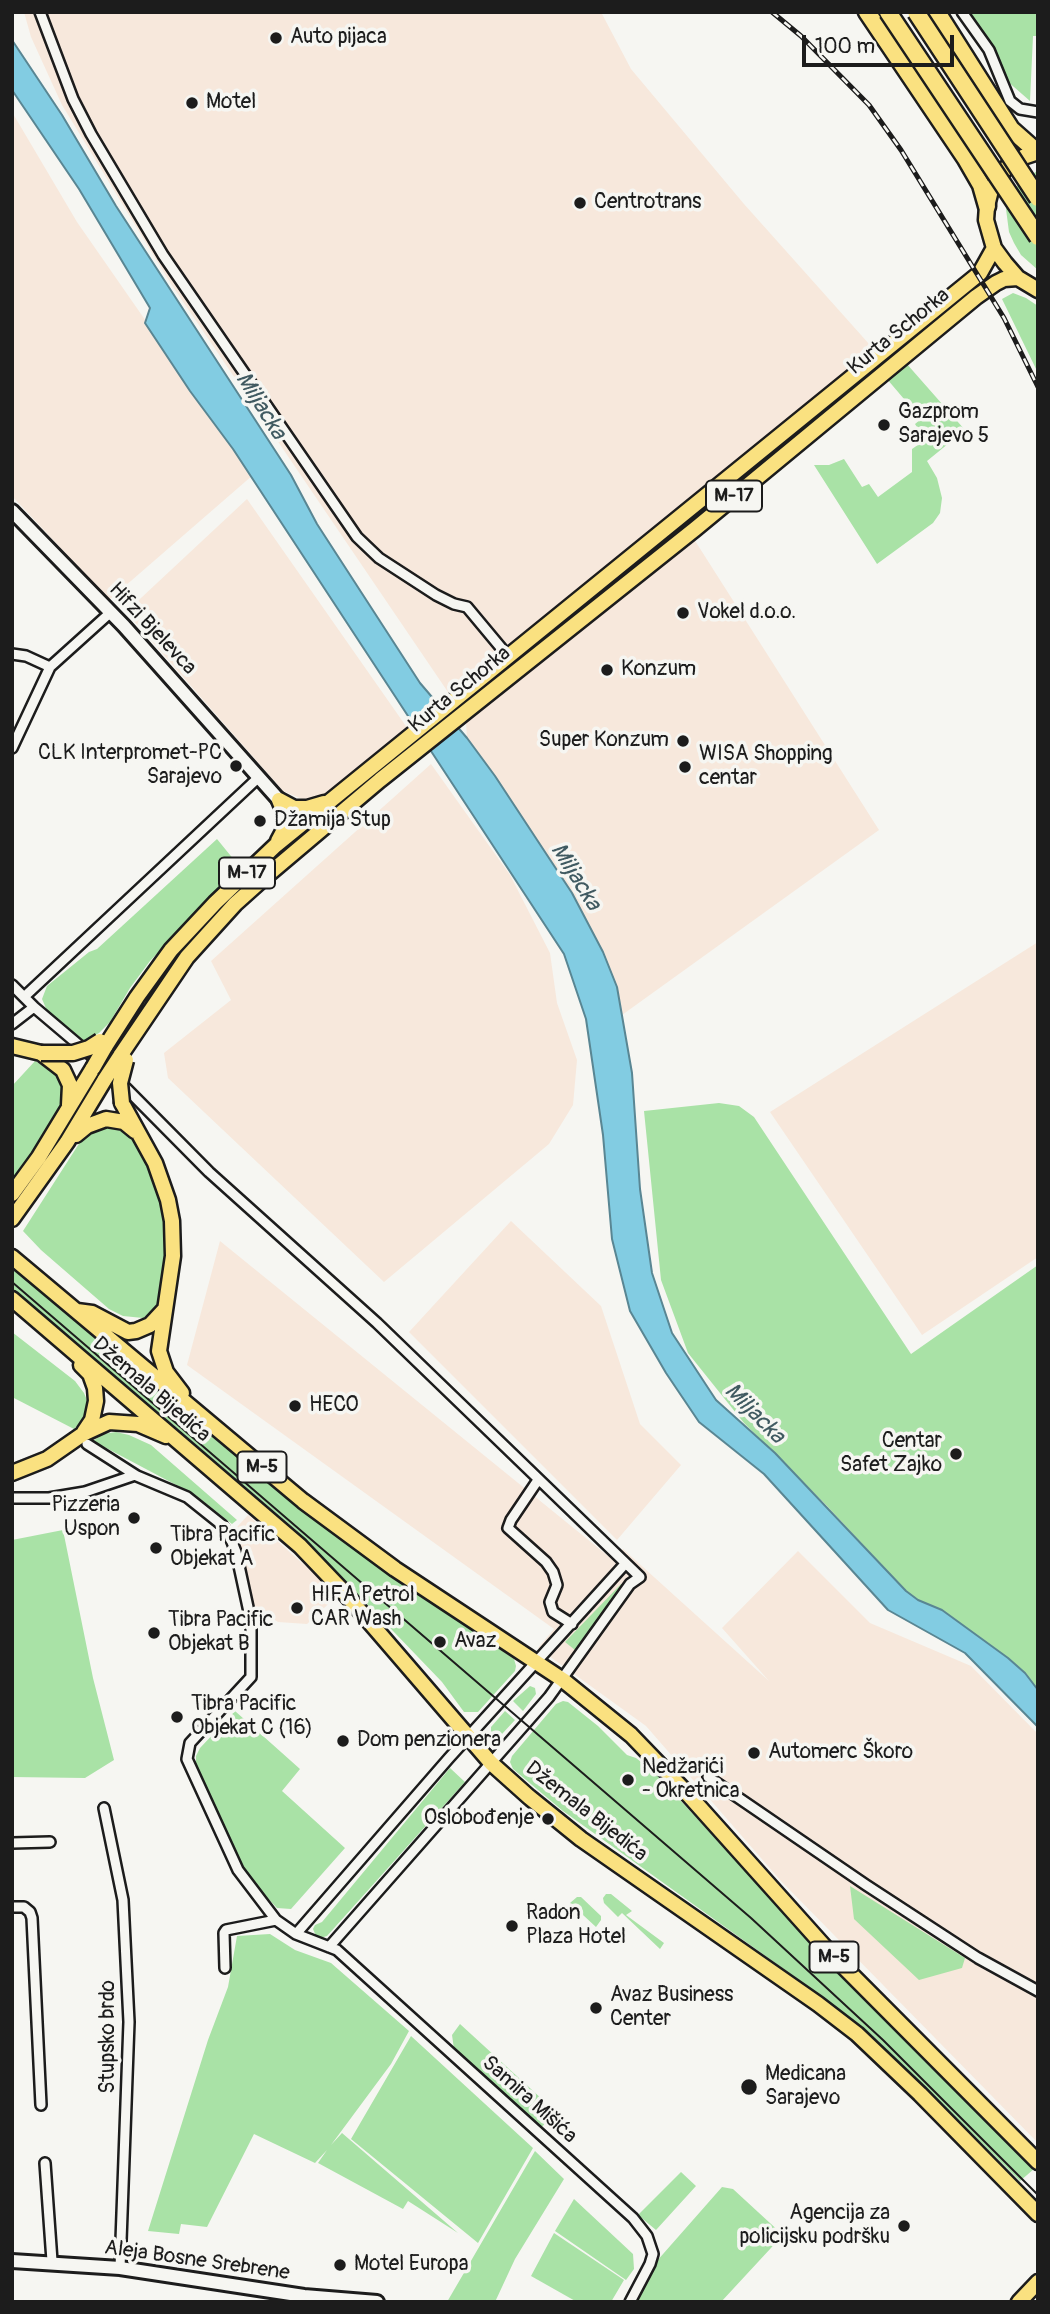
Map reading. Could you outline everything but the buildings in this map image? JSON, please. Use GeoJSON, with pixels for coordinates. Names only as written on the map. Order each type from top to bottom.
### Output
{"type":"FeatureCollection","features":[{"type":"Feature","properties":{"kind":"highway"},"geometry":{"type":"LineString","coordinates":[[867,12],[966,159],[981,185],[986,206]]}},
{"type":"Feature","properties":{"kind":"highway"},"geometry":{"type":"LineString","coordinates":[[888,12],[1038,237]]}},
{"type":"Feature","properties":{"kind":"highway"},"geometry":{"type":"LineString","coordinates":[[916,12],[1038,198]]}},
{"type":"Feature","properties":{"kind":"highway"},"geometry":{"type":"LineString","coordinates":[[937,12],[1012,129],[1037,152]]}},
{"type":"Feature","properties":{"kind":"main road"},"geometry":{"type":"LineString","coordinates":[[1037,152],[1009,165],[991,190],[986,206],[988,228],[994,248],[1018,278],[1038,290]]}},
{"type":"Feature","properties":{"kind":"main road","name":"Kurta Schorka"},"geometry":{"type":"LineString","coordinates":[[12,1194],[66,1113],[93,1068],[103,1044],[171,950],[215,903],[276,845],[328,801],[973,279],[985,266],[994,248]]}},
{"type":"Feature","properties":{"kind":"main road","name":"Kurta Schorka"},"geometry":{"type":"LineString","coordinates":[[123,1058],[128,1042],[187,957],[235,904],[422,746],[695,529],[976,297],[1004,279],[1018,278]]}},
{"type":"Feature","properties":{"kind":"main road","name":"Hifzi Bjelevca"},"geometry":{"type":"LineString","coordinates":[[12,512],[111,612],[279,800]]}},
{"type":"Feature","properties":{"kind":"main road"},"geometry":{"type":"LineString","coordinates":[[279,800],[294,808],[307,808],[328,801]]}},
{"type":"Feature","properties":{"kind":"main road"},"geometry":{"type":"LineString","coordinates":[[276,845],[286,826],[279,800]]}},
{"type":"Feature","properties":{"kind":"main road"},"geometry":{"type":"LineString","coordinates":[[12,1046],[41,1053],[73,1053],[103,1044]]}},
{"type":"Feature","properties":{"kind":"main road"},"geometry":{"type":"LineString","coordinates":[[41,1053],[63,1069],[70,1085],[66,1113]]}},
{"type":"Feature","properties":{"kind":"main road"},"geometry":{"type":"LineString","coordinates":[[12,1219],[68,1143],[106,1079],[123,1058]]}},
{"type":"Feature","properties":{"kind":"main road"},"geometry":{"type":"LineString","coordinates":[[123,1058],[120,1083],[122,1103],[148,1147],[162,1180],[172,1221],[172,1276],[159,1339],[161,1362],[192,1409]]}},
{"type":"Feature","properties":{"kind":"main road"},"geometry":{"type":"LineString","coordinates":[[68,1143],[87,1126],[106,1119],[124,1122],[139,1134]]}},
{"type":"Feature","properties":{"kind":"main road","name":"Džemala Bijedića"},"geometry":{"type":"LineString","coordinates":[[12,1257],[303,1501],[365,1548],[563,1681],[625,1731],[655,1759],[831,1954],[1038,2162]]}},
{"type":"Feature","properties":{"kind":"main road","name":"Džemala Bijedića"},"geometry":{"type":"LineString","coordinates":[[12,1299],[317,1562],[491,1763],[581,1839],[857,2034],[904,2077],[1038,2214]]}},
{"type":"Feature","properties":{"kind":"main road"},"geometry":{"type":"LineString","coordinates":[[75,1311],[92,1313],[128,1332],[150,1325],[164,1310]]}},
{"type":"Feature","properties":{"kind":"main road"},"geometry":{"type":"LineString","coordinates":[[44,1326],[90,1374],[95,1388],[95,1410],[85,1439]]}},
{"type":"Feature","properties":{"kind":"main road"},"geometry":{"type":"LineString","coordinates":[[12,1473],[47,1459],[85,1439],[109,1422],[128,1422],[177,1440]]}},
{"type":"Feature","properties":{"kind":"main road","name":"Aleja Bosne Srebrene"},"geometry":{"type":"LineString","coordinates":[[12,2261],[120,2268],[303,2299],[377,2302]]}},
{"type":"Feature","properties":{"kind":"main road"},"geometry":{"type":"LineString","coordinates":[[1019,2302],[1038,2281]]}},
{"type":"Feature","properties":{"kind":"street"},"geometry":{"type":"LineString","coordinates":[[40,12],[73,99],[163,255],[356,537],[379,558],[436,595],[467,607],[507,655]]}},
{"type":"Feature","properties":{"kind":"street"},"geometry":{"type":"LineString","coordinates":[[962,12],[989,50],[1010,101],[1020,109],[1038,112]]}},
{"type":"Feature","properties":{"kind":"street"},"geometry":{"type":"LineString","coordinates":[[12,748],[50,667],[111,612]]}},
{"type":"Feature","properties":{"kind":"street"},"geometry":{"type":"LineString","coordinates":[[12,654],[26,656],[50,667]]}},
{"type":"Feature","properties":{"kind":"street"},"geometry":{"type":"LineString","coordinates":[[24,997],[259,777]]}},
{"type":"Feature","properties":{"kind":"street"},"geometry":{"type":"LineString","coordinates":[[12,985],[106,1068],[209,1172],[377,1323],[640,1577],[630,1584],[563,1681],[329,1947],[296,1934],[276,1920],[238,1870],[187,1759],[190,1743],[251,1677],[251,1622],[236,1552],[230,1537],[222,1525],[187,1497],[135,1475],[85,1439]]}},
{"type":"Feature","properties":{"kind":"street"},"geometry":{"type":"LineString","coordinates":[[12,1024],[34,1007]]}},
{"type":"Feature","properties":{"kind":"street"},"geometry":{"type":"LineString","coordinates":[[12,1498],[49,1498],[85,1492],[135,1475]]}},
{"type":"Feature","properties":{"kind":"street"},"geometry":{"type":"LineString","coordinates":[[538,1480],[508,1528],[546,1562],[553,1572],[557,1585],[550,1602],[552,1612],[572,1624]]}},
{"type":"Feature","properties":{"kind":"street"},"geometry":{"type":"LineString","coordinates":[[296,1934],[625,1564]]}},
{"type":"Feature","properties":{"kind":"street"},"geometry":{"type":"LineString","coordinates":[[708,1777],[978,1958],[1038,1991]]}},
{"type":"Feature","properties":{"kind":"street","name":"Stupsko brdo"},"geometry":{"type":"LineString","coordinates":[[104,1808],[123,1900],[129,2022],[120,2268]]}},
{"type":"Feature","properties":{"kind":"street"},"geometry":{"type":"LineString","coordinates":[[12,1843],[50,1842]]}},
{"type":"Feature","properties":{"kind":"street"},"geometry":{"type":"LineString","coordinates":[[12,1907],[24,1907],[32,1918],[41,2105]]}},
{"type":"Feature","properties":{"kind":"street"},"geometry":{"type":"LineString","coordinates":[[225,1968],[226,1930],[276,1920]]}},
{"type":"Feature","properties":{"kind":"street","name":"Samira Mišića"},"geometry":{"type":"LineString","coordinates":[[329,1947],[337,1950],[633,2218],[648,2236],[653,2254],[630,2302]]}},
{"type":"Feature","properties":{"kind":"street"},"geometry":{"type":"LineString","coordinates":[[46,2163],[52,2261],[57,2263]]}},
{"type":"Feature","properties":{"kind":"shaded area"},"geometry":{"type":"Polygon","coordinates":[[[24,12],[601,12],[631,69],[744,204],[878,354],[452,698],[171,284],[62,105],[31,37],[24,12]]]}},
{"type":"Feature","properties":{"kind":"shaded area"},"geometry":{"type":"Polygon","coordinates":[[[12,112],[77,222],[253,475],[109,600],[12,496],[12,112]]]}},
{"type":"Feature","properties":{"kind":"shaded area"},"geometry":{"type":"Polygon","coordinates":[[[247,499],[408,729],[316,805],[283,791],[126,612],[247,499]]]}},
{"type":"Feature","properties":{"kind":"shaded area"},"geometry":{"type":"Polygon","coordinates":[[[692,536],[879,830],[622,1015],[617,987],[603,952],[572,893],[467,738],[466,722],[692,536]]]}},
{"type":"Feature","properties":{"kind":"shaded area"},"geometry":{"type":"Polygon","coordinates":[[[431,764],[510,875],[550,953],[557,1003],[577,1060],[573,1105],[549,1144],[384,1282],[168,1078],[164,1053],[231,1000],[211,961],[431,764]]]}},
{"type":"Feature","properties":{"kind":"shaded area"},"geometry":{"type":"Polygon","coordinates":[[[1038,942],[1038,1257],[922,1335],[770,1112],[1038,942]]]}},
{"type":"Feature","properties":{"kind":"shaded area"},"geometry":{"type":"Polygon","coordinates":[[[511,1221],[601,1306],[640,1424],[681,1465],[617,1540],[409,1332],[511,1221]]]}},
{"type":"Feature","properties":{"kind":"shaded area"},"geometry":{"type":"Polygon","coordinates":[[[220,1241],[613,1560],[623,1549],[769,1681],[722,1628],[798,1551],[870,1623],[971,1666],[1038,1734],[1038,2143],[781,1881],[646,1726],[538,1648],[554,1629],[187,1365],[220,1241]]]}},
{"type":"Feature","properties":{"kind":"shaded area"},"geometry":{"type":"Polygon","coordinates":[[[248,1515],[338,1595],[307,1624],[278,1622],[254,1607],[237,1527],[248,1515]]]}},
{"type":"Feature","properties":{"kind":"green space"},"geometry":{"type":"Polygon","coordinates":[[[969,12],[1038,12],[1038,36],[1033,36],[1030,101],[1006,80],[969,12]]]}},
{"type":"Feature","properties":{"kind":"green space"},"geometry":{"type":"Polygon","coordinates":[[[1038,170],[1038,270],[1021,255],[1014,243],[1009,232],[1006,209],[1016,187],[1038,170]]]}},
{"type":"Feature","properties":{"kind":"green space"},"geometry":{"type":"Polygon","coordinates":[[[1013,293],[1038,306],[1038,373],[1002,299],[1013,293]]]}},
{"type":"Feature","properties":{"kind":"green space"},"geometry":{"type":"Polygon","coordinates":[[[906,363],[965,430],[927,461],[937,478],[942,498],[940,513],[933,523],[877,564],[814,465],[829,465],[844,459],[862,487],[869,484],[878,497],[912,472],[912,449],[925,440],[915,424],[921,419],[887,379],[906,363]]]}},
{"type":"Feature","properties":{"kind":"green space"},"geometry":{"type":"Polygon","coordinates":[[[217,839],[239,866],[150,961],[110,1022],[99,1033],[84,1041],[48,1013],[42,999],[47,986],[89,952],[97,949],[217,839]]]}},
{"type":"Feature","properties":{"kind":"green space"},"geometry":{"type":"Polygon","coordinates":[[[35,1061],[58,1074],[63,1082],[63,1100],[43,1140],[12,1181],[12,1086],[35,1061]]]}},
{"type":"Feature","properties":{"kind":"green space"},"geometry":{"type":"Polygon","coordinates":[[[719,1103],[739,1106],[754,1117],[911,1354],[1038,1265],[1038,1690],[1025,1673],[1008,1658],[942,1610],[918,1600],[906,1591],[827,1506],[744,1423],[688,1353],[661,1280],[644,1111],[719,1103]]]}},
{"type":"Feature","properties":{"kind":"green space"},"geometry":{"type":"Polygon","coordinates":[[[108,1125],[124,1128],[143,1148],[167,1213],[169,1255],[163,1297],[156,1310],[143,1318],[123,1316],[109,1309],[23,1231],[82,1139],[108,1125]]]}},
{"type":"Feature","properties":{"kind":"green space"},"geometry":{"type":"Polygon","coordinates":[[[12,1264],[301,1510],[514,1659],[515,1671],[478,1712],[464,1712],[442,1682],[296,1530],[12,1288],[12,1264]]]}},
{"type":"Feature","properties":{"kind":"green space"},"geometry":{"type":"Polygon","coordinates":[[[12,1332],[75,1381],[84,1393],[89,1413],[74,1429],[12,1397],[12,1332]]]}},
{"type":"Feature","properties":{"kind":"green space"},"geometry":{"type":"Polygon","coordinates":[[[116,1432],[151,1445],[237,1520],[232,1524],[195,1495],[93,1441],[103,1434],[116,1432]]]}},
{"type":"Feature","properties":{"kind":"green space"},"geometry":{"type":"Polygon","coordinates":[[[63,1530],[93,1678],[114,1760],[85,1778],[12,1777],[12,1540],[63,1530]]]}},
{"type":"Feature","properties":{"kind":"green space"},"geometry":{"type":"Polygon","coordinates":[[[621,1584],[623,1585],[575,1650],[565,1642],[621,1584]]]}},
{"type":"Feature","properties":{"kind":"green space"},"geometry":{"type":"Polygon","coordinates":[[[530,1686],[535,1688],[536,1694],[523,1711],[513,1701],[530,1686]]]}},
{"type":"Feature","properties":{"kind":"green space"},"geometry":{"type":"Polygon","coordinates":[[[563,1701],[598,1726],[627,1755],[636,1758],[655,1773],[813,1944],[1034,2169],[1020,2181],[873,2036],[827,2000],[563,1811],[513,1769],[510,1762],[512,1756],[556,1704],[563,1701]]]}},
{"type":"Feature","properties":{"kind":"green space"},"geometry":{"type":"Polygon","coordinates":[[[235,1711],[300,1769],[282,1791],[345,1848],[291,1909],[277,1908],[257,1887],[240,1863],[196,1765],[200,1748],[235,1711]]]}},
{"type":"Feature","properties":{"kind":"green space"},"geometry":{"type":"Polygon","coordinates":[[[505,1711],[515,1720],[502,1734],[496,1736],[491,1732],[491,1727],[505,1711]]]}},
{"type":"Feature","properties":{"kind":"green space"},"geometry":{"type":"Polygon","coordinates":[[[450,1768],[465,1782],[327,1936],[316,1936],[313,1929],[315,1925],[322,1922],[450,1768]]]}},
{"type":"Feature","properties":{"kind":"green space"},"geometry":{"type":"Polygon","coordinates":[[[850,1886],[965,1958],[962,1968],[919,1980],[854,1919],[850,1886]]]}},
{"type":"Feature","properties":{"kind":"green space"},"geometry":{"type":"Polygon","coordinates":[[[606,1894],[611,1894],[632,1911],[626,1915],[664,1943],[660,1949],[622,1913],[618,1917],[604,1903],[606,1894]]]}},
{"type":"Feature","properties":{"kind":"green space"},"geometry":{"type":"Polygon","coordinates":[[[581,1897],[601,1916],[596,1927],[570,1903],[581,1897]]]}},
{"type":"Feature","properties":{"kind":"green space"},"geometry":{"type":"Polygon","coordinates":[[[270,1934],[295,1950],[331,1963],[409,2031],[391,2064],[331,2145],[342,2133],[458,2233],[408,2201],[403,2209],[318,2163],[327,2150],[315,2163],[254,2134],[207,2227],[181,2224],[179,2234],[148,2231],[208,2040],[228,1987],[237,1936],[270,1934]]]}},
{"type":"Feature","properties":{"kind":"green space"},"geometry":{"type":"Polygon","coordinates":[[[460,2024],[555,2111],[542,2127],[454,2049],[452,2035],[460,2024]]]}},
{"type":"Feature","properties":{"kind":"green space"},"geometry":{"type":"Polygon","coordinates":[[[411,2036],[533,2148],[478,2243],[351,2139],[411,2036]]]}},
{"type":"Feature","properties":{"kind":"green space"},"geometry":{"type":"Polygon","coordinates":[[[535,2151],[564,2179],[515,2259],[495,2302],[447,2302],[535,2151]]]}},
{"type":"Feature","properties":{"kind":"green space"},"geometry":{"type":"Polygon","coordinates":[[[681,2172],[696,2186],[656,2230],[638,2215],[681,2172]]]}},
{"type":"Feature","properties":{"kind":"green space"},"geometry":{"type":"Polygon","coordinates":[[[722,2187],[733,2189],[783,2235],[721,2302],[637,2302],[656,2262],[722,2187]]]}},
{"type":"Feature","properties":{"kind":"green space"},"geometry":{"type":"Polygon","coordinates":[[[574,2199],[633,2254],[634,2269],[626,2280],[555,2231],[574,2199]]]}},
{"type":"Feature","properties":{"kind":"green space"},"geometry":{"type":"Polygon","coordinates":[[[554,2233],[624,2280],[611,2302],[577,2302],[531,2276],[554,2233]]]}},
{"type":"Feature","properties":{"kind":"water"},"geometry":{"type":"Polygon","coordinates":[[[12,40],[291,475],[317,524],[420,683],[495,776],[572,893],[603,952],[617,987],[632,1073],[640,1189],[652,1273],[672,1333],[716,1400],[775,1453],[906,1591],[918,1600],[942,1610],[1025,1673],[1038,1690],[1038,1727],[965,1653],[888,1610],[764,1474],[699,1422],[666,1373],[630,1311],[612,1239],[603,1135],[586,1019],[564,954],[233,449],[145,323],[150,308],[79,189],[12,90],[12,40]]]}},
{"type":"Feature","properties":{"kind":"tram line"},"geometry":{"type":"LineString","coordinates":[[12,1282],[751,1918],[883,2040],[1038,2195]]}},
{"type":"Feature","properties":{"kind":"railway"},"geometry":{"type":"LineString","coordinates":[[772,12],[801,36],[869,105],[901,150],[1004,318],[1038,387]]}},
{"type":"Feature","properties":{"kind":"place","name":"Auto pijaca"},"geometry":{"type":"Point","coordinates":[276,38]}},
{"type":"Feature","properties":{"kind":"place","name":"Motel"},"geometry":{"type":"Point","coordinates":[192,103]}},
{"type":"Feature","properties":{"kind":"place","name":"Centrotrans"},"geometry":{"type":"Point","coordinates":[580,203]}},
{"type":"Feature","properties":{"kind":"place","name":"Gazprom Sarajevo 5"},"geometry":{"type":"Point","coordinates":[884,425]}},
{"type":"Feature","properties":{"kind":"place","name":"Vokel d.o.o."},"geometry":{"type":"Point","coordinates":[683,613]}},
{"type":"Feature","properties":{"kind":"place","name":"Konzum"},"geometry":{"type":"Point","coordinates":[607,670]}},
{"type":"Feature","properties":{"kind":"place","name":"Super Konzum"},"geometry":{"type":"Point","coordinates":[683,741]}},
{"type":"Feature","properties":{"kind":"place","name":"CLK Interpromet-PC Sarajevo"},"geometry":{"type":"Point","coordinates":[236,766]}},
{"type":"Feature","properties":{"kind":"place","name":"WISA Shopping centar"},"geometry":{"type":"Point","coordinates":[685,767]}},
{"type":"Feature","properties":{"kind":"place","name":"Džamija Stup"},"geometry":{"type":"Point","coordinates":[260,821]}},
{"type":"Feature","properties":{"kind":"place","name":"HECO"},"geometry":{"type":"Point","coordinates":[295,1406]}},
{"type":"Feature","properties":{"kind":"place","name":"Centar Safet Zajko"},"geometry":{"type":"Point","coordinates":[956,1454]}},
{"type":"Feature","properties":{"kind":"place","name":"Pizzeria Uspon"},"geometry":{"type":"Point","coordinates":[134,1518]}},
{"type":"Feature","properties":{"kind":"place","name":"Tibra Pacific Objekat A"},"geometry":{"type":"Point","coordinates":[156,1548]}},
{"type":"Feature","properties":{"kind":"place","name":"HIFA Petrol CAR Wash"},"geometry":{"type":"Point","coordinates":[297,1608]}},
{"type":"Feature","properties":{"kind":"place","name":"Tibra Pacific Objekat B"},"geometry":{"type":"Point","coordinates":[154,1633]}},
{"type":"Feature","properties":{"kind":"place","name":"Avaz"},"geometry":{"type":"Point","coordinates":[440,1642]}},
{"type":"Feature","properties":{"kind":"place","name":"Tibra Pacific Objekat C (16)"},"geometry":{"type":"Point","coordinates":[177,1717]}},
{"type":"Feature","properties":{"kind":"place","name":"Dom penzionera"},"geometry":{"type":"Point","coordinates":[343,1741]}},
{"type":"Feature","properties":{"kind":"place","name":"Automerc Škoro"},"geometry":{"type":"Point","coordinates":[754,1753]}},
{"type":"Feature","properties":{"kind":"place","name":"Nedžarići - Okretnica"},"geometry":{"type":"Point","coordinates":[628,1780]}},
{"type":"Feature","properties":{"kind":"place","name":"Oslobođenje"},"geometry":{"type":"Point","coordinates":[548,1819]}},
{"type":"Feature","properties":{"kind":"place","name":"Radon Plaza Hotel"},"geometry":{"type":"Point","coordinates":[512,1926]}},
{"type":"Feature","properties":{"kind":"place","name":"Avaz Business Center"},"geometry":{"type":"Point","coordinates":[596,2008]}},
{"type":"Feature","properties":{"kind":"place","name":"Medicana Sarajevo"},"geometry":{"type":"Point","coordinates":[749,2087]}},
{"type":"Feature","properties":{"kind":"place","name":"Agencija za policijsku podršku"},"geometry":{"type":"Point","coordinates":[904,2226]}},
{"type":"Feature","properties":{"kind":"place","name":"Motel Europa"},"geometry":{"type":"Point","coordinates":[340,2265]}},
{"type":"Feature","properties":{"kind":"water label","name":"Miljacka"},"geometry":{"type":"Point","coordinates":[260,406]}},
{"type":"Feature","properties":{"kind":"water label","name":"Miljacka"},"geometry":{"type":"Point","coordinates":[575,877]}},
{"type":"Feature","properties":{"kind":"water label","name":"Miljacka"},"geometry":{"type":"Point","coordinates":[754,1414]}}]}
